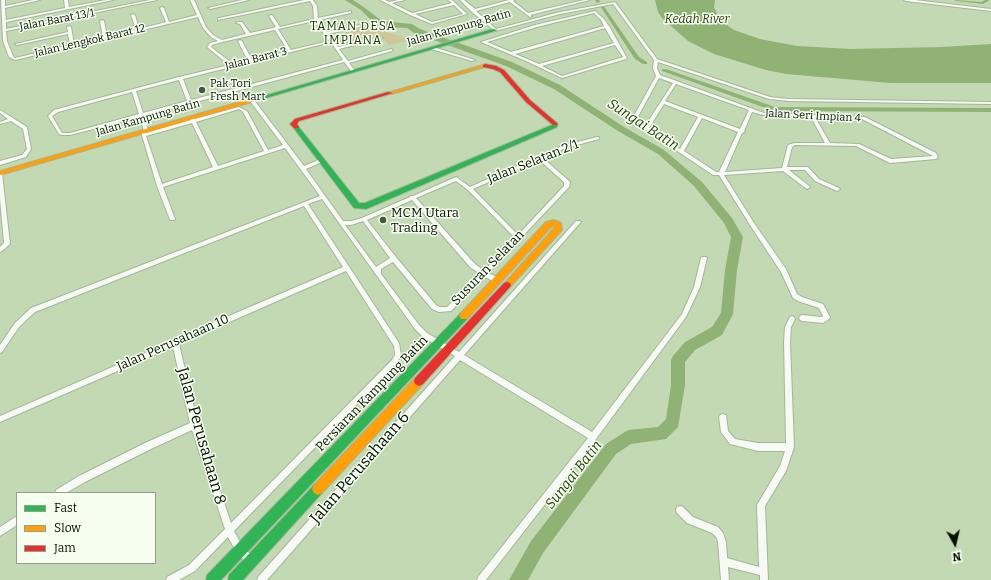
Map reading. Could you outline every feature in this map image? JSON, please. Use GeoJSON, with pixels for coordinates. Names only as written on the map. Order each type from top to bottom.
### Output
{"type":"FeatureCollection","features":[{"type":"Feature","properties":{"kind":"street","name":"Jalan Lengkok Barat 12"},"geometry":{"type":"LineString","coordinates":[[3,0],[5,41],[11,57],[15,59],[198,16]]}},
{"type":"Feature","properties":{"kind":"street"},"geometry":{"type":"LineString","coordinates":[[4,6],[37,0],[36,14]]}},
{"type":"Feature","properties":{"kind":"street"},"geometry":{"type":"LineString","coordinates":[[66,0],[67,8]]}},
{"type":"Feature","properties":{"kind":"street"},"geometry":{"type":"LineString","coordinates":[[4,21],[98,1],[111,0]]}},
{"type":"Feature","properties":{"kind":"street","name":"Jalan Barat 13/1"},"geometry":{"type":"LineString","coordinates":[[5,30],[155,0]]}},
{"type":"Feature","properties":{"kind":"street"},"geometry":{"type":"LineString","coordinates":[[192,0],[198,16],[206,30],[221,41]]}},
{"type":"Feature","properties":{"kind":"street"},"geometry":{"type":"LineString","coordinates":[[210,8],[247,0]]}},
{"type":"Feature","properties":{"kind":"street"},"geometry":{"type":"LineString","coordinates":[[219,19],[310,0],[314,6],[316,19],[353,71]]}},
{"type":"Feature","properties":{"kind":"street"},"geometry":{"type":"LineString","coordinates":[[382,0],[432,23],[465,13],[450,0]]}},
{"type":"Feature","properties":{"kind":"street"},"geometry":{"type":"LineString","coordinates":[[388,3],[403,0]]}},
{"type":"Feature","properties":{"kind":"street"},"geometry":{"type":"LineString","coordinates":[[462,0],[496,30]]}},
{"type":"Feature","properties":{"kind":"street"},"geometry":{"type":"LineString","coordinates":[[473,11],[512,0],[535,20]]}},
{"type":"Feature","properties":{"kind":"street"},"geometry":{"type":"LineString","coordinates":[[528,14],[587,0],[594,6]]}},
{"type":"Feature","properties":{"kind":"street"},"geometry":{"type":"LineString","coordinates":[[906,0],[991,10]]}},
{"type":"Feature","properties":{"kind":"street"},"geometry":{"type":"LineString","coordinates":[[411,14],[454,4]]}},
{"type":"Feature","properties":{"kind":"street","name":"Jalan Kampung Batin"},"geometry":{"type":"LineString","coordinates":[[0,177],[442,45],[560,13],[603,4],[616,4],[656,60]]}},
{"type":"Feature","properties":{"kind":"street"},"geometry":{"type":"LineString","coordinates":[[130,5],[138,30]]}},
{"type":"Feature","properties":{"kind":"street"},"geometry":{"type":"LineString","coordinates":[[563,6],[572,11]]}},
{"type":"Feature","properties":{"kind":"street"},"geometry":{"type":"LineString","coordinates":[[162,8],[168,23]]}},
{"type":"Feature","properties":{"kind":"street"},"geometry":{"type":"LineString","coordinates":[[231,65],[209,47],[211,44],[248,34],[350,12]]}},
{"type":"Feature","properties":{"kind":"street"},"geometry":{"type":"LineString","coordinates":[[595,12],[606,26],[625,58],[565,77],[560,77],[540,65],[483,41],[566,18],[595,12]]}},
{"type":"Feature","properties":{"kind":"street"},"geometry":{"type":"LineString","coordinates":[[560,13],[566,18]]}},
{"type":"Feature","properties":{"kind":"street"},"geometry":{"type":"LineString","coordinates":[[271,16],[290,50]]}},
{"type":"Feature","properties":{"kind":"street"},"geometry":{"type":"LineString","coordinates":[[102,21],[105,38]]}},
{"type":"Feature","properties":{"kind":"street"},"geometry":{"type":"LineString","coordinates":[[238,23],[241,23],[248,34]]}},
{"type":"Feature","properties":{"kind":"street"},"geometry":{"type":"LineString","coordinates":[[327,33],[359,26]]}},
{"type":"Feature","properties":{"kind":"street"},"geometry":{"type":"LineString","coordinates":[[512,53],[606,26]]}},
{"type":"Feature","properties":{"kind":"street"},"geometry":{"type":"LineString","coordinates":[[69,27],[72,46]]}},
{"type":"Feature","properties":{"kind":"street"},"geometry":{"type":"LineString","coordinates":[[17,44],[70,33]]}},
{"type":"Feature","properties":{"kind":"street"},"geometry":{"type":"LineString","coordinates":[[338,48],[381,38]]}},
{"type":"Feature","properties":{"kind":"street"},"geometry":{"type":"LineString","coordinates":[[0,42],[5,41]]}},
{"type":"Feature","properties":{"kind":"street"},"geometry":{"type":"LineString","coordinates":[[240,41],[250,60]]}},
{"type":"Feature","properties":{"kind":"street","name":"Jalan Barat 3"},"geometry":{"type":"LineString","coordinates":[[141,115],[64,134],[61,134],[50,116],[56,111],[134,90],[290,50],[332,41]]}},
{"type":"Feature","properties":{"kind":"street"},"geometry":{"type":"LineString","coordinates":[[540,65],[617,43]]}},
{"type":"Feature","properties":{"kind":"street"},"geometry":{"type":"LineString","coordinates":[[432,48],[473,60]]}},
{"type":"Feature","properties":{"kind":"street"},"geometry":{"type":"LineString","coordinates":[[141,115],[391,50]]}},
{"type":"Feature","properties":{"kind":"street"},"geometry":{"type":"LineString","coordinates":[[837,189],[817,180],[806,168],[721,174],[708,170],[646,128],[632,123],[658,76],[655,68],[656,60],[753,94],[778,99],[991,103]]}},
{"type":"Feature","properties":{"kind":"street"},"geometry":{"type":"LineString","coordinates":[[481,67],[494,68],[502,71],[528,101],[556,124],[366,206],[357,206],[320,161],[293,124],[294,122],[481,67]]}},
{"type":"Feature","properties":{"kind":"street","name":"Jalan Seri Impian 4"},"geometry":{"type":"LineString","coordinates":[[658,76],[772,116],[863,118],[934,154],[936,157],[890,161],[861,146],[828,144]]}},
{"type":"Feature","properties":{"kind":"street"},"geometry":{"type":"LineString","coordinates":[[180,78],[189,102]]}},
{"type":"Feature","properties":{"kind":"street"},"geometry":{"type":"LineString","coordinates":[[646,128],[675,83]]}},
{"type":"Feature","properties":{"kind":"street"},"geometry":{"type":"LineString","coordinates":[[134,90],[144,133],[172,219]]}},
{"type":"Feature","properties":{"kind":"street"},"geometry":{"type":"LineString","coordinates":[[252,101],[303,168],[322,197],[417,328],[439,344],[593,437]]}},
{"type":"Feature","properties":{"kind":"street"},"geometry":{"type":"LineString","coordinates":[[663,102],[743,132]]}},
{"type":"Feature","properties":{"kind":"street"},"geometry":{"type":"LineString","coordinates":[[216,168],[194,119],[239,108],[243,109],[267,152]]}},
{"type":"Feature","properties":{"kind":"street"},"geometry":{"type":"LineString","coordinates":[[721,174],[743,132],[752,110]]}},
{"type":"Feature","properties":{"kind":"street"},"geometry":{"type":"LineString","coordinates":[[0,111],[25,128],[29,149],[24,156],[0,163]]}},
{"type":"Feature","properties":{"kind":"street"},"geometry":{"type":"LineString","coordinates":[[681,152],[701,116]]}},
{"type":"Feature","properties":{"kind":"street"},"geometry":{"type":"LineString","coordinates":[[812,117],[828,144]]}},
{"type":"Feature","properties":{"kind":"street"},"geometry":{"type":"LineString","coordinates":[[0,122],[12,119]]}},
{"type":"Feature","properties":{"kind":"street","name":"Jalan Selatan 2/1"},"geometry":{"type":"LineString","coordinates":[[470,189],[564,147],[597,138]]}},
{"type":"Feature","properties":{"kind":"street"},"geometry":{"type":"LineString","coordinates":[[784,169],[790,146],[792,144],[828,144]]}},
{"type":"Feature","properties":{"kind":"street"},"geometry":{"type":"LineString","coordinates":[[160,186],[286,146]]}},
{"type":"Feature","properties":{"kind":"street","name":"Susuran Selatan"},"geometry":{"type":"LineString","coordinates":[[364,219],[394,259],[434,307],[439,310],[449,309],[566,187],[567,182],[540,158]]}},
{"type":"Feature","properties":{"kind":"street"},"geometry":{"type":"LineString","coordinates":[[303,168],[320,161]]}},
{"type":"Feature","properties":{"kind":"street"},"geometry":{"type":"LineString","coordinates":[[784,169],[807,187]]}},
{"type":"Feature","properties":{"kind":"street"},"geometry":{"type":"LineString","coordinates":[[721,174],[752,224],[784,271],[795,296],[818,304],[825,311],[826,317],[823,320],[802,318]]}},
{"type":"Feature","properties":{"kind":"street"},"geometry":{"type":"LineString","coordinates":[[0,177],[7,244],[0,250]]}},
{"type":"Feature","properties":{"kind":"street"},"geometry":{"type":"LineString","coordinates":[[341,223],[351,223],[364,219],[456,179],[470,189],[518,238]]}},
{"type":"Feature","properties":{"kind":"street"},"geometry":{"type":"LineString","coordinates":[[0,350],[17,325],[33,310],[322,197]]}},
{"type":"Feature","properties":{"kind":"street"},"geometry":{"type":"LineString","coordinates":[[412,197],[472,265],[484,274],[496,280]]}},
{"type":"Feature","properties":{"kind":"street"},"geometry":{"type":"LineString","coordinates":[[170,580],[192,568],[394,362],[398,355],[397,346],[304,204]]}},
{"type":"Feature","properties":{"kind":"street","name":"Jalan Perusahaan 6"},"geometry":{"type":"LineString","coordinates":[[261,580],[578,222]]}},
{"type":"Feature","properties":{"kind":"street","name":"Persiaran Kampung Batin"},"geometry":{"type":"LineString","coordinates":[[212,580],[439,344],[496,280],[549,224],[557,224],[558,229],[234,580]]}},
{"type":"Feature","properties":{"kind":"street"},"geometry":{"type":"LineString","coordinates":[[481,580],[593,437],[684,315],[697,287],[704,258]]}},
{"type":"Feature","properties":{"kind":"street"},"geometry":{"type":"LineString","coordinates":[[378,274],[378,268],[394,259]]}},
{"type":"Feature","properties":{"kind":"street","name":"Jalan Perusahaan 10"},"geometry":{"type":"LineString","coordinates":[[0,419],[347,268]]}},
{"type":"Feature","properties":{"kind":"street"},"geometry":{"type":"LineString","coordinates":[[725,562],[764,576],[760,505],[783,468],[790,447],[787,342],[788,327],[792,319]]}},
{"type":"Feature","properties":{"kind":"street","name":"Jalan Perusahaan 8"},"geometry":{"type":"LineString","coordinates":[[174,342],[194,426],[229,530],[240,550],[251,561]]}},
{"type":"Feature","properties":{"kind":"street"},"geometry":{"type":"LineString","coordinates":[[723,417],[725,432],[733,442],[758,447],[790,447]]}},
{"type":"Feature","properties":{"kind":"street"},"geometry":{"type":"LineString","coordinates":[[61,492],[82,479],[142,449],[194,426]]}},
{"type":"Feature","properties":{"kind":"street"},"geometry":{"type":"LineString","coordinates":[[680,510],[690,520],[715,530],[722,542],[725,562],[725,580]]}},
{"type":"Feature","properties":{"kind":"street"},"geometry":{"type":"LineString","coordinates":[[0,532],[16,521]]}},
{"type":"Feature","properties":{"kind":"shaded area"},"geometry":{"type":"Polygon","coordinates":[[[371,27],[392,34],[417,39],[389,45],[381,35],[342,45],[335,36],[337,34],[371,27]]]}},
{"type":"Feature","properties":{"kind":"water","name":"Kedah River"},"geometry":{"type":"Polygon","coordinates":[[[655,0],[715,0],[714,7],[720,20],[734,30],[760,39],[797,46],[851,49],[941,47],[991,44],[991,83],[891,83],[786,74],[766,70],[714,54],[688,41],[662,18],[658,12],[655,0]]]}},
{"type":"Feature","properties":{"kind":"waterway","name":"Sungai Batin"},"geometry":{"type":"LineString","coordinates":[[348,0],[363,9],[379,23],[409,26],[417,31],[509,64],[557,87],[621,129],[661,152],[698,184],[728,221],[737,237],[731,270],[727,314],[717,331],[690,346],[678,360],[678,385],[673,422],[661,434],[628,437],[611,449],[537,547],[518,580]]}},
{"type":"Feature","properties":{"kind":"waterway"},"geometry":{"type":"LineString","coordinates":[[956,0],[983,3],[988,0]]}},
{"type":"Feature","properties":{"kind":"waterway"},"geometry":{"type":"LineString","coordinates":[[602,6],[637,58],[645,63]]}},
{"type":"Feature","properties":{"kind":"waterway"},"geometry":{"type":"LineString","coordinates":[[664,70],[774,109],[991,110]]}},
{"type":"Feature","properties":{"kind":"traffic: fast"},"geometry":{"type":"LineString","coordinates":[[250,101],[495,30]]}},
{"type":"Feature","properties":{"kind":"traffic: fast"},"geometry":{"type":"LineString","coordinates":[[296,127],[357,206],[366,206],[555,126],[555,124]]}},
{"type":"Feature","properties":{"kind":"traffic: fast"},"geometry":{"type":"LineString","coordinates":[[212,580],[464,316]]}},
{"type":"Feature","properties":{"kind":"traffic: fast"},"geometry":{"type":"LineString","coordinates":[[234,580],[318,489]]}},
{"type":"Feature","properties":{"kind":"traffic: slow"},"geometry":{"type":"LineString","coordinates":[[390,93],[485,66]]}},
{"type":"Feature","properties":{"kind":"traffic: slow"},"geometry":{"type":"LineString","coordinates":[[0,173],[250,101]]}},
{"type":"Feature","properties":{"kind":"traffic: slow"},"geometry":{"type":"LineString","coordinates":[[464,316],[549,224],[554,223],[558,225],[558,229],[507,285]]}},
{"type":"Feature","properties":{"kind":"traffic: slow"},"geometry":{"type":"LineString","coordinates":[[318,489],[419,381]]}},
{"type":"Feature","properties":{"kind":"traffic: jam"},"geometry":{"type":"LineString","coordinates":[[485,66],[494,67],[502,71],[528,101],[555,124]]}},
{"type":"Feature","properties":{"kind":"traffic: jam"},"geometry":{"type":"LineString","coordinates":[[296,127],[293,124],[297,120],[390,93]]}},
{"type":"Feature","properties":{"kind":"traffic: jam"},"geometry":{"type":"LineString","coordinates":[[419,381],[507,285]]}},
{"type":"Feature","properties":{"kind":"place","name":"Pak Tori Fresh Mart"},"geometry":{"type":"Point","coordinates":[202,90]}},
{"type":"Feature","properties":{"kind":"place","name":"MCM Utara Trading"},"geometry":{"type":"Point","coordinates":[383,220]}},
{"type":"Feature","properties":{"kind":"district","name":"TAMAN DESA IMPIANA"},"geometry":{"type":"Point","coordinates":[353,34]}}]}
